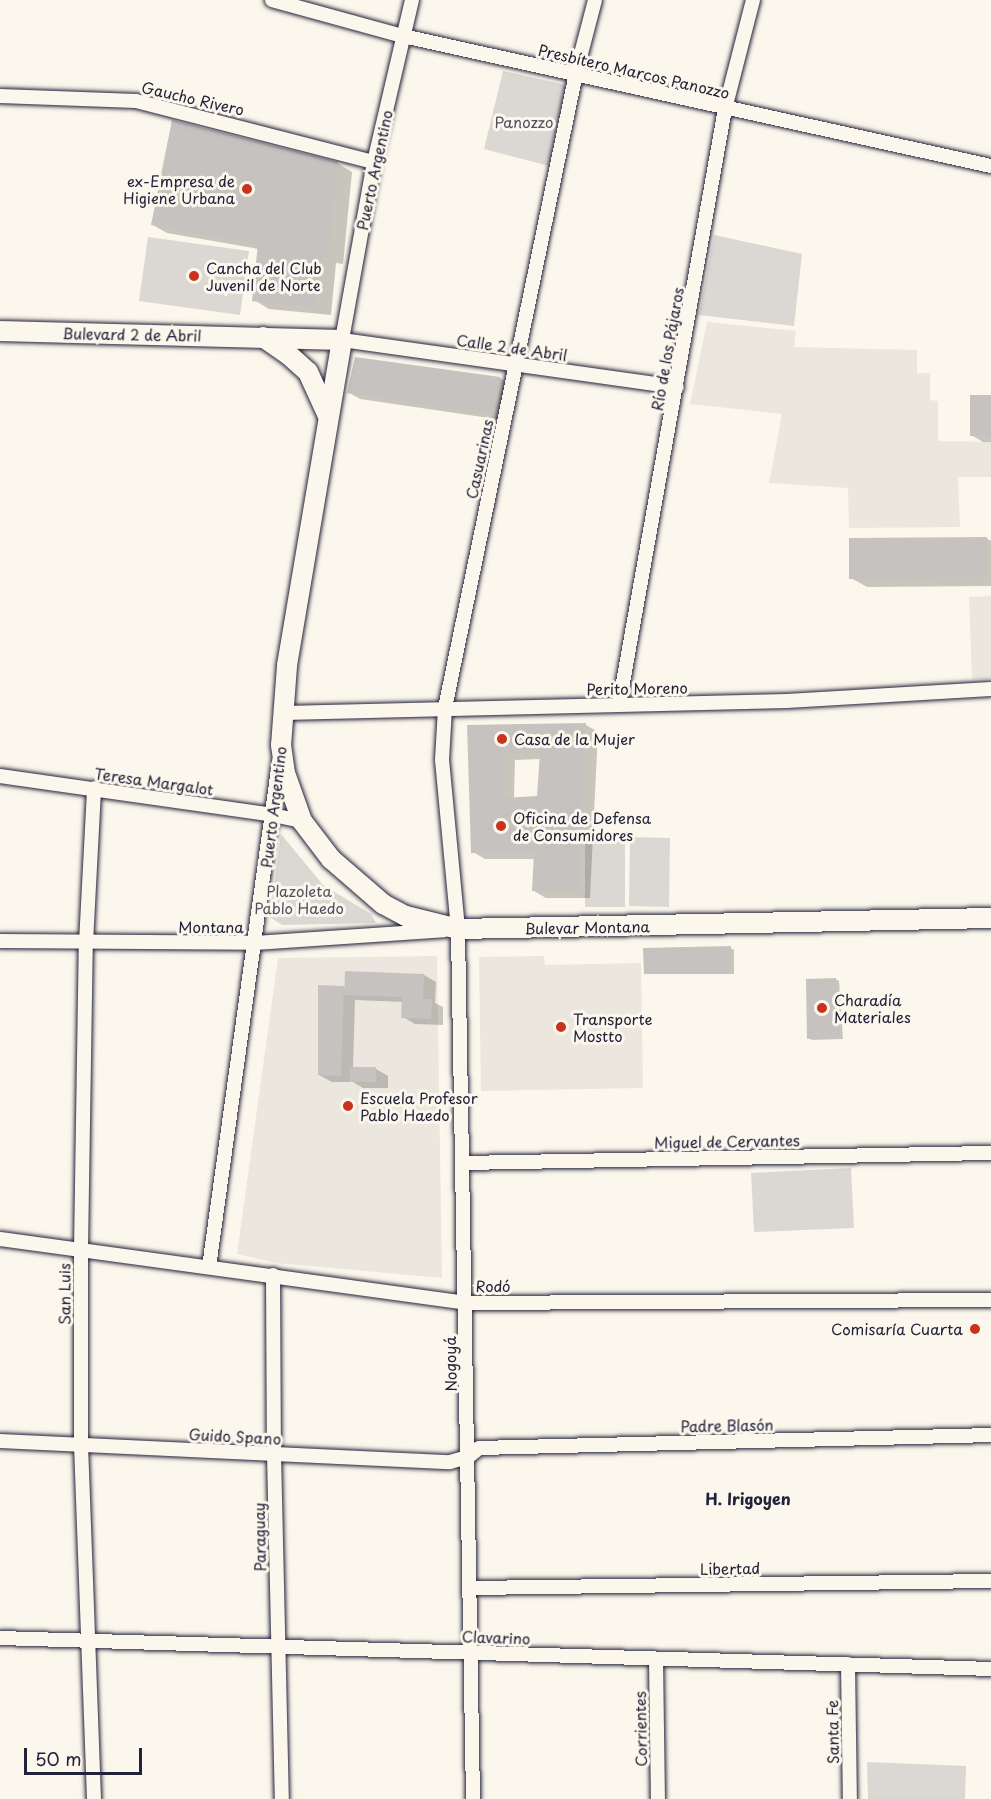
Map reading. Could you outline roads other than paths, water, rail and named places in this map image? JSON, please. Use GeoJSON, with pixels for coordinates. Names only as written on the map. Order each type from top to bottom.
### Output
{"type":"FeatureCollection","features":[{"type":"Feature","properties":{"kind":"main road","name":"Bulevard 2 de Abril"},"geometry":{"type":"LineString","coordinates":[[0,331],[342,340]]}},
{"type":"Feature","properties":{"kind":"main road"},"geometry":{"type":"LineString","coordinates":[[263,337],[302,367],[320,374],[336,368]]}},
{"type":"Feature","properties":{"kind":"main road"},"geometry":{"type":"LineString","coordinates":[[302,339],[295,353],[328,418]]}},
{"type":"Feature","properties":{"kind":"main road","name":"Puerto Argentino"},"geometry":{"type":"LineString","coordinates":[[281,746],[287,666],[342,340]]}},
{"type":"Feature","properties":{"kind":"main road","name":"Bulevar Montana"},"geometry":{"type":"LineString","coordinates":[[281,746],[285,773],[302,821],[331,859],[383,904],[406,916],[458,929],[991,918]]}},
{"type":"Feature","properties":{"kind":"street","name":"Presbítero Marcos Panozzo"},"geometry":{"type":"LineString","coordinates":[[272,0],[403,36],[991,166]]}},
{"type":"Feature","properties":{"kind":"street","name":"Puerto Argentino"},"geometry":{"type":"LineString","coordinates":[[342,340],[374,162],[412,0]]}},
{"type":"Feature","properties":{"kind":"street","name":"Casuarinas"},"geometry":{"type":"LineString","coordinates":[[458,929],[442,760],[445,708],[576,74],[595,0]]}},
{"type":"Feature","properties":{"kind":"street","name":"Río de los Pájaros"},"geometry":{"type":"LineString","coordinates":[[619,705],[725,109],[753,0]]}},
{"type":"Feature","properties":{"kind":"street","name":"Gaucho Rivero"},"geometry":{"type":"LineString","coordinates":[[0,96],[136,100],[374,162]]}},
{"type":"Feature","properties":{"kind":"street","name":"Calle 2 de Abril"},"geometry":{"type":"LineString","coordinates":[[342,340],[677,387]]}},
{"type":"Feature","properties":{"kind":"street","name":"Perito Moreno"},"geometry":{"type":"LineString","coordinates":[[284,713],[788,700],[991,689]]}},
{"type":"Feature","properties":{"kind":"street","name":"Puerto Argentino"},"geometry":{"type":"LineString","coordinates":[[209,1267],[281,746]]}},
{"type":"Feature","properties":{"kind":"street","name":"Teresa Margalot"},"geometry":{"type":"LineString","coordinates":[[0,776],[273,814],[302,821]]}},
{"type":"Feature","properties":{"kind":"street","name":"San Luis"},"geometry":{"type":"LineString","coordinates":[[94,789],[86,943],[81,1249],[81,1444],[94,1799]]}},
{"type":"Feature","properties":{"kind":"street","name":"Montana"},"geometry":{"type":"LineString","coordinates":[[0,941],[255,944],[458,929]]}},
{"type":"Feature","properties":{"kind":"street","name":"Nogoyá"},"geometry":{"type":"LineString","coordinates":[[458,929],[473,1799]]}},
{"type":"Feature","properties":{"kind":"street","name":"Miguel de Cervantes"},"geometry":{"type":"LineString","coordinates":[[463,1163],[991,1153]]}},
{"type":"Feature","properties":{"kind":"street","name":"Rodó"},"geometry":{"type":"LineString","coordinates":[[0,1239],[465,1303],[991,1300]]}},
{"type":"Feature","properties":{"kind":"street","name":"Paraguay"},"geometry":{"type":"LineString","coordinates":[[273,1275],[274,1454],[282,1799]]}},
{"type":"Feature","properties":{"kind":"street","name":"Padre Blasón"},"geometry":{"type":"LineString","coordinates":[[468,1457],[479,1448],[991,1435]]}},
{"type":"Feature","properties":{"kind":"street","name":"Guido Spano"},"geometry":{"type":"LineString","coordinates":[[0,1441],[450,1462],[468,1457]]}},
{"type":"Feature","properties":{"kind":"street","name":"Libertad"},"geometry":{"type":"LineString","coordinates":[[470,1588],[991,1581]]}},
{"type":"Feature","properties":{"kind":"street","name":"Clavarino"},"geometry":{"type":"LineString","coordinates":[[0,1638],[991,1668]]}},
{"type":"Feature","properties":{"kind":"street","name":"Corrientes"},"geometry":{"type":"LineString","coordinates":[[656,1659],[658,1799]]}},
{"type":"Feature","properties":{"kind":"street","name":"Santa Fe"},"geometry":{"type":"LineString","coordinates":[[848,1664],[850,1799]]}},
{"type":"Feature","properties":{"kind":"place","name":"ex-Empresa de Higiene Urbana"},"geometry":{"type":"Point","coordinates":[247,189]}},
{"type":"Feature","properties":{"kind":"place","name":"Cancha del Club Juvenil de Norte"},"geometry":{"type":"Point","coordinates":[194,276]}},
{"type":"Feature","properties":{"kind":"place","name":"Casa de la Mujer"},"geometry":{"type":"Point","coordinates":[502,739]}},
{"type":"Feature","properties":{"kind":"place","name":"Oficina de Defensa de Consumidores"},"geometry":{"type":"Point","coordinates":[501,826]}},
{"type":"Feature","properties":{"kind":"place","name":"Charadía Materiales"},"geometry":{"type":"Point","coordinates":[822,1008]}},
{"type":"Feature","properties":{"kind":"place","name":"Transporte Mostto"},"geometry":{"type":"Point","coordinates":[561,1027]}},
{"type":"Feature","properties":{"kind":"place","name":"Escuela Profesor Pablo Haedo"},"geometry":{"type":"Point","coordinates":[348,1106]}},
{"type":"Feature","properties":{"kind":"place","name":"Comisaría Cuarta"},"geometry":{"type":"Point","coordinates":[975,1329]}},
{"type":"Feature","properties":{"kind":"district","name":"H. Irigoyen"},"geometry":{"type":"Point","coordinates":[748,1498]}},
{"type":"Feature","properties":{"kind":"park label","name":"Panozzo"},"geometry":{"type":"Point","coordinates":[524,122]}},
{"type":"Feature","properties":{"kind":"park label","name":"Plazoleta Pablo Haedo"},"geometry":{"type":"Point","coordinates":[299,898]}}]}
